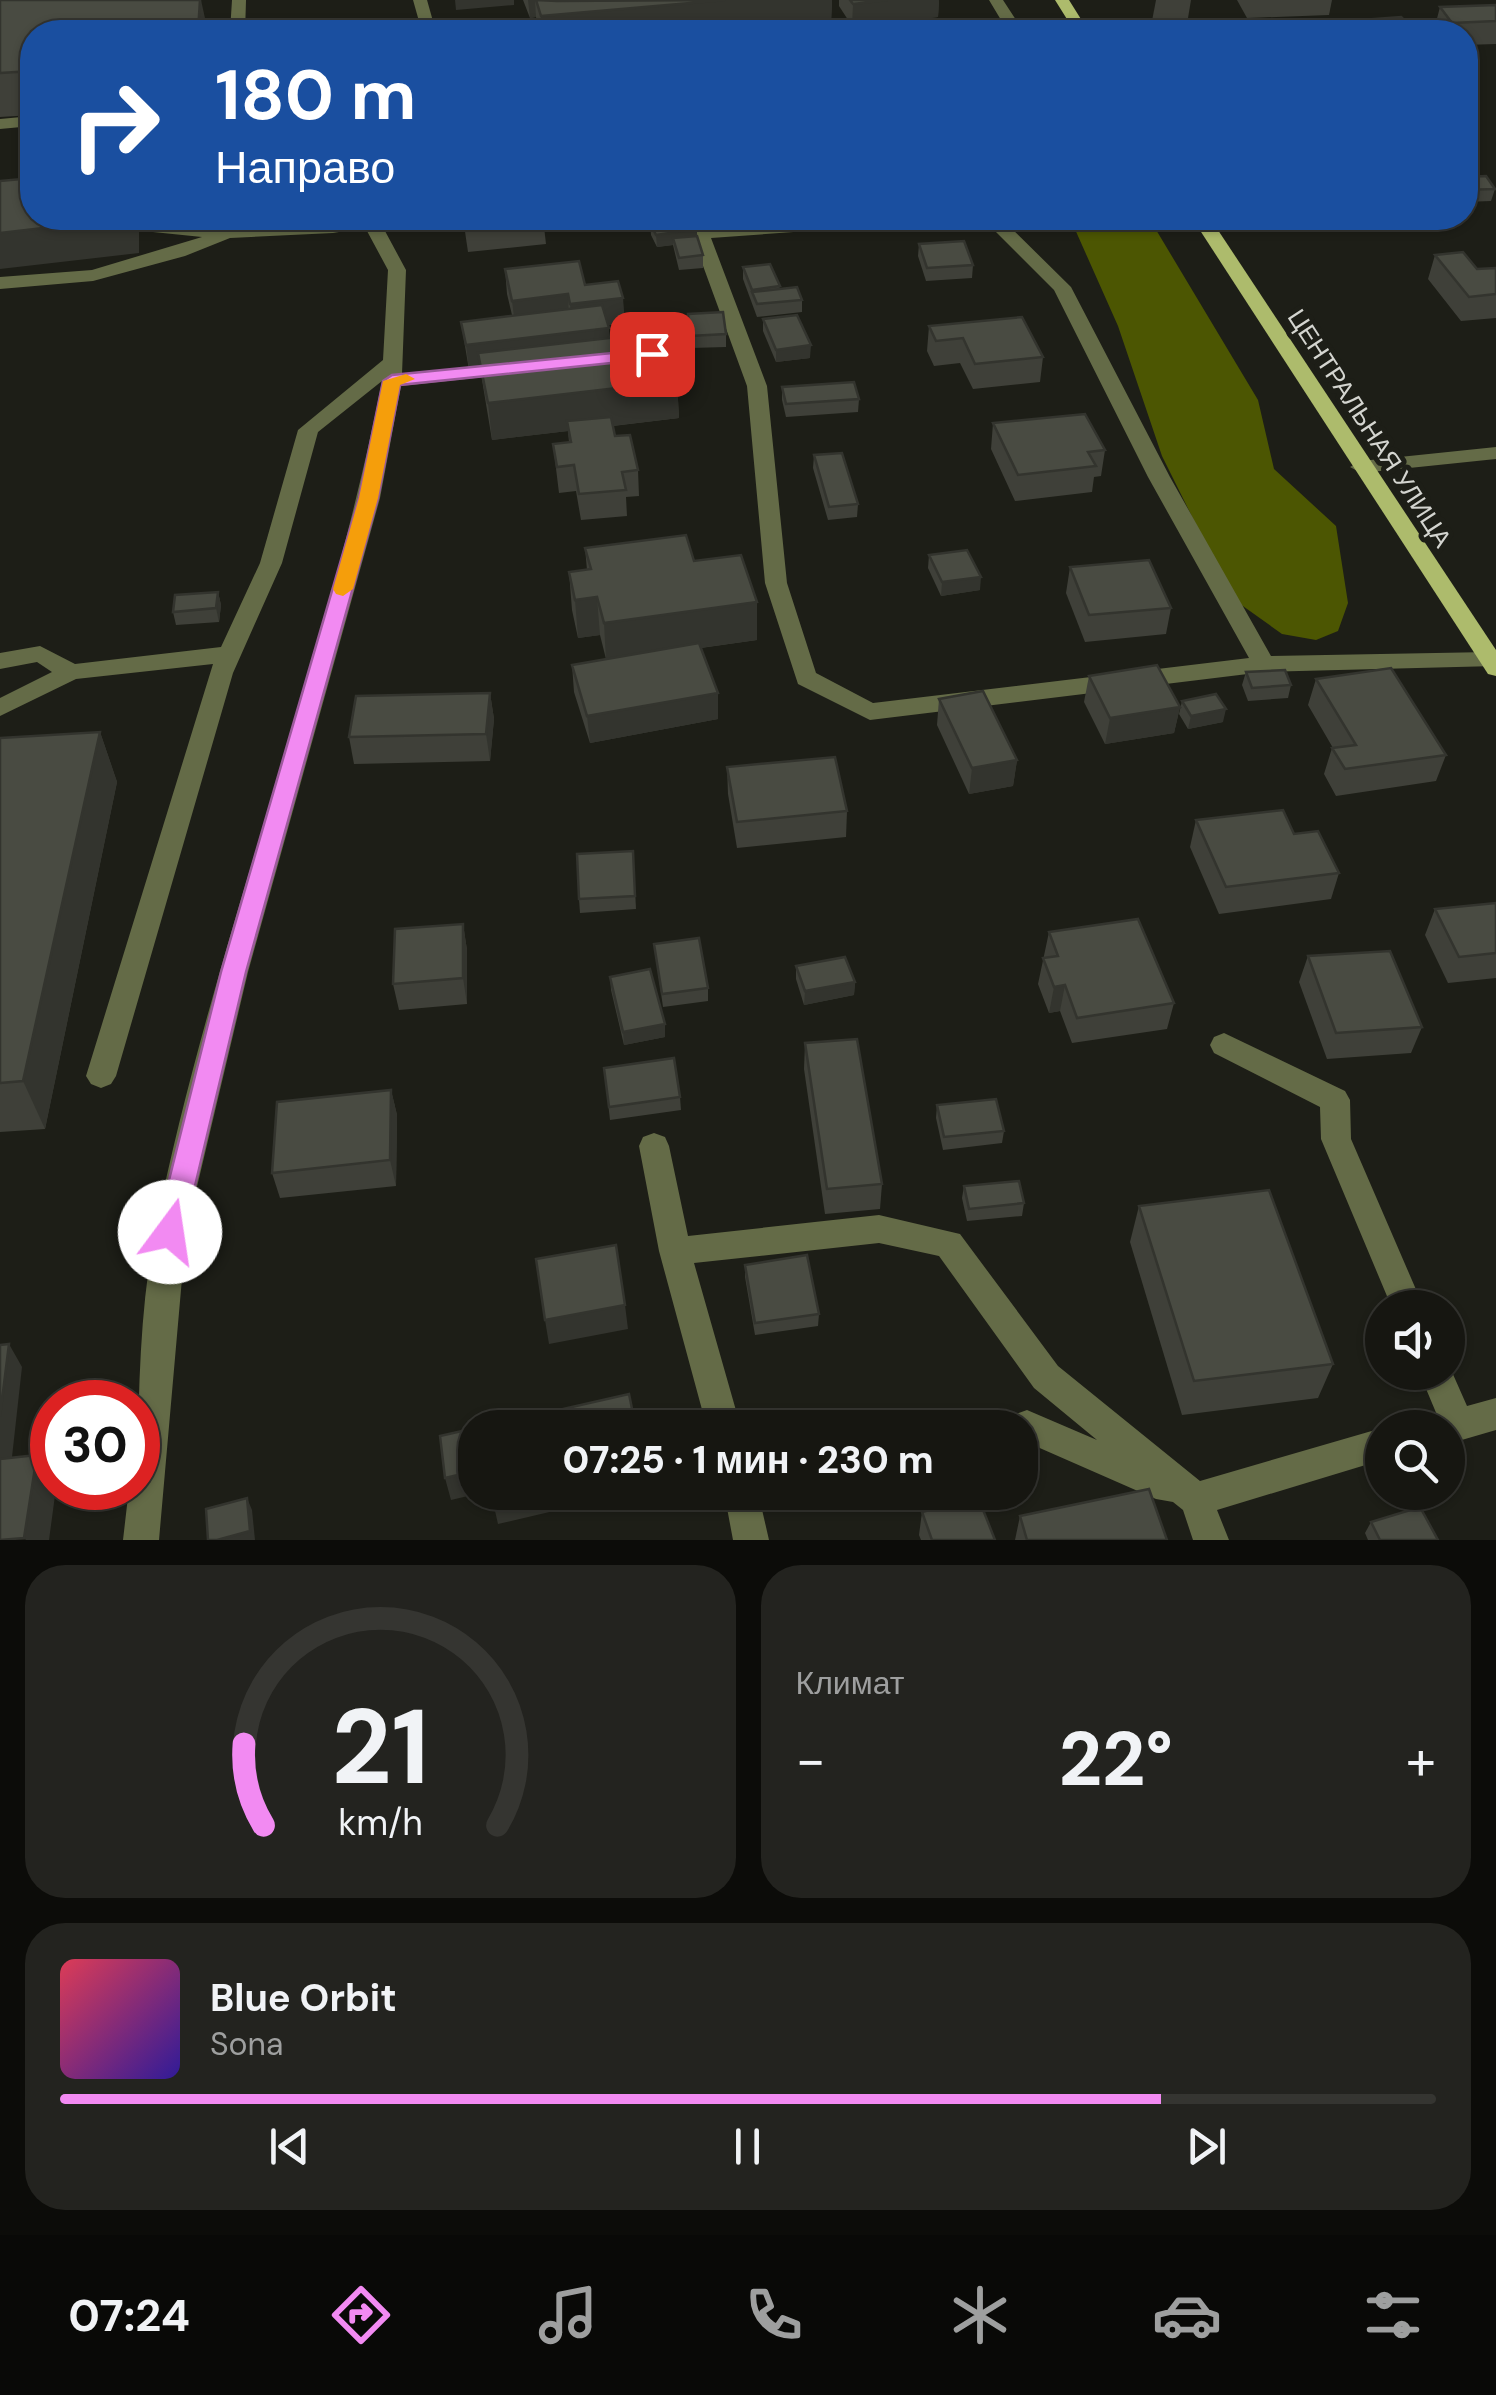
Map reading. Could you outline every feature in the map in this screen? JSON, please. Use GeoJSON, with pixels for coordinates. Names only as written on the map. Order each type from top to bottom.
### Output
{"type":"FeatureCollection","features":[{"type":"Feature","properties":{"kind":"main road","name":"ЦЕНТРАЛЬНАЯ УЛИЦА"},"geometry":{"type":"LineString","coordinates":[[1209,230],[1493,664]]}},
{"type":"Feature","properties":{"kind":"street"},"geometry":{"type":"LineString","coordinates":[[186,230],[291,230]]}},
{"type":"Feature","properties":{"kind":"street"},"geometry":{"type":"LineString","coordinates":[[141,1540],[170,1232],[234,972],[369,498],[392,371],[398,270],[376,230]]}},
{"type":"Feature","properties":{"kind":"street"},"geometry":{"type":"LineString","coordinates":[[744,230],[700,233],[757,386],[776,583],[806,678],[870,712],[1264,664],[1493,664]]}},
{"type":"Feature","properties":{"kind":"street"},"geometry":{"type":"LineString","coordinates":[[1003,230],[1062,287],[1159,478],[1264,664]]}},
{"type":"Feature","properties":{"kind":"street"},"geometry":{"type":"LineString","coordinates":[[0,283],[93,274],[179,252],[227,233]]}},
{"type":"Feature","properties":{"kind":"street"},"geometry":{"type":"LineString","coordinates":[[101,1076],[230,654],[271,563],[308,430],[392,371],[541,366]]}},
{"type":"Feature","properties":{"kind":"street"},"geometry":{"type":"LineString","coordinates":[[1361,467],[1496,453]]}},
{"type":"Feature","properties":{"kind":"street"},"geometry":{"type":"LineString","coordinates":[[0,661],[40,654],[72,672]]}},
{"type":"Feature","properties":{"kind":"street"},"geometry":{"type":"LineString","coordinates":[[0,708],[72,672],[230,654]]}},
{"type":"Feature","properties":{"kind":"street"},"geometry":{"type":"LineString","coordinates":[[1224,1045],[1335,1100],[1336,1139],[1400,1290]]}},
{"type":"Feature","properties":{"kind":"street"},"geometry":{"type":"LineString","coordinates":[[654,1146],[674,1251],[719,1410]]}},
{"type":"Feature","properties":{"kind":"street"},"geometry":{"type":"LineString","coordinates":[[674,1251],[879,1229],[949,1244],[1046,1378],[1196,1499],[1211,1540]]}},
{"type":"Feature","properties":{"kind":"street"},"geometry":{"type":"LineString","coordinates":[[1465,1422],[1496,1414]]}},
{"type":"Feature","properties":{"kind":"street"},"geometry":{"type":"LineString","coordinates":[[1038,1431],[1196,1499],[1365,1449]]}},
{"type":"Feature","properties":{"kind":"street"},"geometry":{"type":"LineString","coordinates":[[745,1510],[751,1540]]}},
{"type":"Feature","properties":{"kind":"green space"},"geometry":{"type":"Polygon","coordinates":[[[1075,230],[1156,230],[1258,400],[1274,469],[1336,526],[1348,603],[1338,631],[1316,640],[1282,634],[1233,599],[1162,456],[1118,326],[1075,230]]]}},
{"type":"Feature","properties":{"kind":"building"},"geometry":{"type":"Polygon","coordinates":[[[0,0],[200,0],[199,20],[20,20],[20,72],[0,73],[0,0]]]}},
{"type":"Feature","properties":{"kind":"building"},"geometry":{"type":"Polygon","coordinates":[[[536,0],[557,1],[725,0],[541,16],[536,0]]]}},
{"type":"Feature","properties":{"kind":"building"},"geometry":{"type":"Polygon","coordinates":[[[850,0],[887,0],[853,4],[850,0]]]}},
{"type":"Feature","properties":{"kind":"building"},"geometry":{"type":"Polygon","coordinates":[[[1496,5],[1496,21],[1450,20],[1440,7],[1496,5]]]}},
{"type":"Feature","properties":{"kind":"building"},"geometry":{"type":"Polygon","coordinates":[[[1478,176],[1486,176],[1495,189],[1478,190],[1478,176]]]}},
{"type":"Feature","properties":{"kind":"building"},"geometry":{"type":"Polygon","coordinates":[[[20,179],[20,230],[26,230],[0,233],[0,181],[20,179]]]}},
{"type":"Feature","properties":{"kind":"building"},"geometry":{"type":"Polygon","coordinates":[[[654,230],[690,230],[656,235],[654,230]]]}},
{"type":"Feature","properties":{"kind":"building"},"geometry":{"type":"Polygon","coordinates":[[[697,236],[703,255],[679,258],[673,238],[697,236]]]}},
{"type":"Feature","properties":{"kind":"building"},"geometry":{"type":"Polygon","coordinates":[[[964,241],[973,265],[927,268],[919,244],[964,241]]]}},
{"type":"Feature","properties":{"kind":"building"},"geometry":{"type":"Polygon","coordinates":[[[1463,252],[1477,269],[1496,268],[1496,294],[1469,297],[1435,255],[1463,252]]]}},
{"type":"Feature","properties":{"kind":"building"},"geometry":{"type":"Polygon","coordinates":[[[579,261],[585,285],[618,281],[623,298],[570,304],[568,294],[512,301],[505,269],[579,261]]]}},
{"type":"Feature","properties":{"kind":"building"},"geometry":{"type":"Polygon","coordinates":[[[770,264],[780,286],[752,290],[743,267],[770,264]]]}},
{"type":"Feature","properties":{"kind":"building"},"geometry":{"type":"Polygon","coordinates":[[[797,287],[802,300],[757,304],[752,292],[797,287]]]}},
{"type":"Feature","properties":{"kind":"building"},"geometry":{"type":"Polygon","coordinates":[[[602,305],[609,328],[466,345],[461,322],[602,305]]]}},
{"type":"Feature","properties":{"kind":"building"},"geometry":{"type":"Polygon","coordinates":[[[723,312],[726,334],[690,336],[688,314],[723,312]]]}},
{"type":"Feature","properties":{"kind":"building"},"geometry":{"type":"Polygon","coordinates":[[[797,315],[811,345],[776,350],[763,319],[797,315]]]}},
{"type":"Feature","properties":{"kind":"building"},"geometry":{"type":"Polygon","coordinates":[[[1022,317],[1043,357],[975,364],[963,338],[936,341],[929,326],[1022,317]]]}},
{"type":"Feature","properties":{"kind":"building"},"geometry":{"type":"Polygon","coordinates":[[[662,332],[677,381],[488,403],[478,353],[662,332]]]}},
{"type":"Feature","properties":{"kind":"building"},"geometry":{"type":"Polygon","coordinates":[[[854,382],[859,399],[786,404],[782,387],[854,382]]]}},
{"type":"Feature","properties":{"kind":"building"},"geometry":{"type":"Polygon","coordinates":[[[1085,414],[1105,450],[1088,452],[1096,466],[1018,475],[993,423],[1085,414]]]}},
{"type":"Feature","properties":{"kind":"building"},"geometry":{"type":"Polygon","coordinates":[[[611,417],[615,436],[630,435],[638,470],[622,472],[626,490],[579,494],[574,465],[557,467],[553,444],[571,442],[567,421],[611,417]]]}},
{"type":"Feature","properties":{"kind":"building"},"geometry":{"type":"Polygon","coordinates":[[[842,453],[858,504],[829,507],[814,455],[842,453]]]}},
{"type":"Feature","properties":{"kind":"building"},"geometry":{"type":"Polygon","coordinates":[[[686,535],[694,561],[741,555],[757,602],[604,623],[597,597],[575,600],[569,572],[591,569],[585,548],[686,535]]]}},
{"type":"Feature","properties":{"kind":"building"},"geometry":{"type":"Polygon","coordinates":[[[967,550],[981,577],[942,582],[929,555],[967,550]]]}},
{"type":"Feature","properties":{"kind":"building"},"geometry":{"type":"Polygon","coordinates":[[[1149,560],[1171,608],[1089,615],[1070,567],[1149,560]]]}},
{"type":"Feature","properties":{"kind":"building"},"geometry":{"type":"Polygon","coordinates":[[[218,592],[216,608],[173,612],[175,595],[218,592]]]}},
{"type":"Feature","properties":{"kind":"building"},"geometry":{"type":"Polygon","coordinates":[[[699,643],[718,693],[587,716],[572,665],[699,643]]]}},
{"type":"Feature","properties":{"kind":"building"},"geometry":{"type":"Polygon","coordinates":[[[1157,665],[1180,707],[1110,718],[1089,676],[1157,665]]]}},
{"type":"Feature","properties":{"kind":"building"},"geometry":{"type":"Polygon","coordinates":[[[1391,668],[1446,755],[1345,769],[1332,748],[1356,745],[1316,679],[1391,668]]]}},
{"type":"Feature","properties":{"kind":"building"},"geometry":{"type":"Polygon","coordinates":[[[1285,670],[1291,685],[1252,688],[1246,672],[1285,670]]]}},
{"type":"Feature","properties":{"kind":"building"},"geometry":{"type":"Polygon","coordinates":[[[983,691],[1017,760],[972,768],[939,699],[983,691]]]}},
{"type":"Feature","properties":{"kind":"building"},"geometry":{"type":"Polygon","coordinates":[[[490,693],[486,734],[349,737],[356,696],[490,693]]]}},
{"type":"Feature","properties":{"kind":"building"},"geometry":{"type":"Polygon","coordinates":[[[1216,694],[1226,709],[1191,716],[1182,701],[1216,694]]]}},
{"type":"Feature","properties":{"kind":"building"},"geometry":{"type":"Polygon","coordinates":[[[100,732],[23,1081],[0,1083],[0,738],[100,732]]]}},
{"type":"Feature","properties":{"kind":"building"},"geometry":{"type":"Polygon","coordinates":[[[835,757],[847,811],[737,822],[727,767],[835,757]]]}},
{"type":"Feature","properties":{"kind":"building"},"geometry":{"type":"Polygon","coordinates":[[[1283,810],[1294,834],[1318,831],[1339,873],[1226,887],[1196,820],[1283,810]]]}},
{"type":"Feature","properties":{"kind":"building"},"geometry":{"type":"Polygon","coordinates":[[[633,851],[635,896],[579,899],[577,854],[633,851]]]}},
{"type":"Feature","properties":{"kind":"building"},"geometry":{"type":"Polygon","coordinates":[[[1496,903],[1496,953],[1459,957],[1435,909],[1496,903]]]}},
{"type":"Feature","properties":{"kind":"building"},"geometry":{"type":"Polygon","coordinates":[[[1138,919],[1174,1003],[1077,1018],[1065,985],[1054,987],[1043,958],[1058,956],[1049,932],[1138,919]]]}},
{"type":"Feature","properties":{"kind":"building"},"geometry":{"type":"Polygon","coordinates":[[[463,924],[463,978],[393,984],[395,929],[463,924]]]}},
{"type":"Feature","properties":{"kind":"building"},"geometry":{"type":"Polygon","coordinates":[[[699,938],[708,988],[662,994],[654,944],[699,938]]]}},
{"type":"Feature","properties":{"kind":"building"},"geometry":{"type":"Polygon","coordinates":[[[1390,951],[1422,1027],[1336,1033],[1308,956],[1390,951]]]}},
{"type":"Feature","properties":{"kind":"building"},"geometry":{"type":"Polygon","coordinates":[[[845,957],[855,982],[805,991],[796,966],[845,957]]]}},
{"type":"Feature","properties":{"kind":"building"},"geometry":{"type":"Polygon","coordinates":[[[650,969],[665,1024],[623,1032],[610,977],[650,969]]]}},
{"type":"Feature","properties":{"kind":"building"},"geometry":{"type":"Polygon","coordinates":[[[857,1039],[882,1184],[827,1189],[805,1043],[857,1039]]]}},
{"type":"Feature","properties":{"kind":"building"},"geometry":{"type":"Polygon","coordinates":[[[674,1058],[680,1097],[609,1107],[604,1068],[674,1058]]]}},
{"type":"Feature","properties":{"kind":"building"},"geometry":{"type":"Polygon","coordinates":[[[391,1090],[390,1160],[272,1173],[277,1102],[391,1090]]]}},
{"type":"Feature","properties":{"kind":"building"},"geometry":{"type":"Polygon","coordinates":[[[996,1099],[1004,1131],[944,1137],[937,1105],[996,1099]]]}},
{"type":"Feature","properties":{"kind":"building"},"geometry":{"type":"Polygon","coordinates":[[[1019,1181],[1024,1203],[969,1209],[964,1186],[1019,1181]]]}},
{"type":"Feature","properties":{"kind":"building"},"geometry":{"type":"Polygon","coordinates":[[[1269,1190],[1333,1364],[1194,1381],[1139,1206],[1269,1190]]]}},
{"type":"Feature","properties":{"kind":"building"},"geometry":{"type":"Polygon","coordinates":[[[616,1245],[625,1305],[545,1320],[536,1259],[616,1245]]]}},
{"type":"Feature","properties":{"kind":"building"},"geometry":{"type":"Polygon","coordinates":[[[807,1255],[819,1314],[755,1323],[745,1265],[807,1255]]]}},
{"type":"Feature","properties":{"kind":"building"},"geometry":{"type":"Polygon","coordinates":[[[9,1344],[0,1416],[0,1345],[9,1344]]]}},
{"type":"Feature","properties":{"kind":"building"},"geometry":{"type":"Polygon","coordinates":[[[629,1394],[632,1410],[558,1410],[629,1394]]]}},
{"type":"Feature","properties":{"kind":"building"},"geometry":{"type":"Polygon","coordinates":[[[458,1432],[458,1475],[445,1478],[440,1436],[458,1432]]]}},
{"type":"Feature","properties":{"kind":"building"},"geometry":{"type":"Polygon","coordinates":[[[30,1456],[30,1500],[24,1538],[0,1540],[0,1459],[30,1456]]]}},
{"type":"Feature","properties":{"kind":"building"},"geometry":{"type":"Polygon","coordinates":[[[1149,1489],[1167,1540],[1027,1540],[1020,1516],[1149,1489]]]}},
{"type":"Feature","properties":{"kind":"building"},"geometry":{"type":"Polygon","coordinates":[[[247,1498],[250,1531],[208,1540],[206,1509],[247,1498]]]}},
{"type":"Feature","properties":{"kind":"building"},"geometry":{"type":"Polygon","coordinates":[[[983,1510],[995,1540],[932,1540],[922,1512],[983,1510]]]}},
{"type":"Feature","properties":{"kind":"building"},"geometry":{"type":"Polygon","coordinates":[[[1422,1510],[1438,1540],[1380,1540],[1371,1522],[1422,1510]]]}},
{"type":"Feature","properties":{"kind":"slow traffic"},"geometry":{"type":"LineString","coordinates":[[343,589],[369,498],[392,381],[406,379]]}},
{"type":"Feature","properties":{"kind":"route"},"geometry":{"type":"LineString","coordinates":[[170,1232],[234,972],[369,498],[392,381],[652,354]]}}]}
